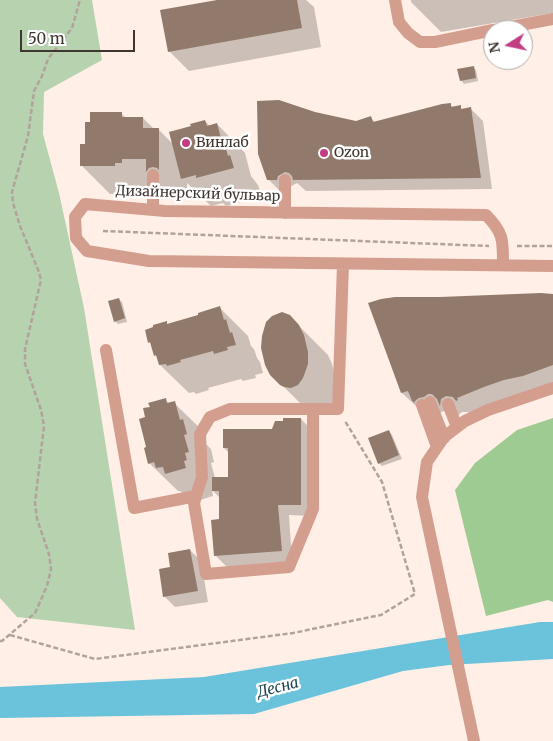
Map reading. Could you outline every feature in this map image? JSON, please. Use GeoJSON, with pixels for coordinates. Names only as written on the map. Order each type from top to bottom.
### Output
{"type":"FeatureCollection","features":[{"type":"Feature","properties":{"kind":"street"},"geometry":{"type":"LineString","coordinates":[[395,0],[399,22],[408,33],[420,42],[435,42],[483,32]]}},
{"type":"Feature","properties":{"kind":"street"},"geometry":{"type":"LineString","coordinates":[[533,22],[553,18]]}},
{"type":"Feature","properties":{"kind":"street"},"geometry":{"type":"LineString","coordinates":[[153,175],[153,209]]}},
{"type":"Feature","properties":{"kind":"street"},"geometry":{"type":"LineString","coordinates":[[285,180],[285,212]]}},
{"type":"Feature","properties":{"kind":"street","name":"Дизайнерский бульвар"},"geometry":{"type":"LineString","coordinates":[[503,265],[503,247],[497,226],[486,215],[165,211],[86,204],[74,217],[76,238],[87,252],[149,262],[553,266]]}},
{"type":"Feature","properties":{"kind":"street"},"geometry":{"type":"LineString","coordinates":[[314,409],[312,509],[289,567],[206,574],[194,503],[202,477],[200,434],[210,417],[230,409],[314,409],[338,409],[344,264]]}},
{"type":"Feature","properties":{"kind":"street"},"geometry":{"type":"LineString","coordinates":[[106,350],[134,508],[196,496]]}},
{"type":"Feature","properties":{"kind":"street"},"geometry":{"type":"LineString","coordinates":[[474,741],[422,497],[427,462],[440,443],[465,421],[488,410],[553,388]]}},
{"type":"Feature","properties":{"kind":"street"},"geometry":{"type":"LineString","coordinates":[[426,404],[440,443]]}},
{"type":"Feature","properties":{"kind":"street"},"geometry":{"type":"LineString","coordinates":[[448,404],[457,427]]}},
{"type":"Feature","properties":{"kind":"path"},"geometry":{"type":"LineString","coordinates":[[0,641],[10,635],[35,612],[47,586],[51,568],[49,554],[36,519],[34,503],[44,426],[41,410],[25,364],[25,349],[41,280],[20,226],[13,203],[12,192],[28,136],[34,91],[48,60],[72,28],[80,0]]}},
{"type":"Feature","properties":{"kind":"path"},"geometry":{"type":"LineString","coordinates":[[103,231],[503,247],[553,246]]}},
{"type":"Feature","properties":{"kind":"path"},"geometry":{"type":"LineString","coordinates":[[10,635],[94,659],[322,628],[381,616],[415,594],[382,482],[338,409]]}},
{"type":"Feature","properties":{"kind":"green space"},"geometry":{"type":"Polygon","coordinates":[[[0,0],[92,0],[102,60],[44,92],[43,134],[59,193],[84,308],[135,630],[17,617],[0,598],[0,0]]]}},
{"type":"Feature","properties":{"kind":"green space"},"geometry":{"type":"Polygon","coordinates":[[[553,418],[553,602],[548,600],[486,616],[455,490],[475,463],[517,430],[553,418]]]}},
{"type":"Feature","properties":{"kind":"water","name":"Десна"},"geometry":{"type":"Polygon","coordinates":[[[540,622],[553,622],[553,659],[449,665],[403,671],[254,714],[0,718],[0,687],[204,677],[540,622]]]}},
{"type":"Feature","properties":{"kind":"building"},"geometry":{"type":"Polygon","coordinates":[[[217,0],[297,0],[302,28],[168,52],[160,10],[217,0]]]}},
{"type":"Feature","properties":{"kind":"building"},"geometry":{"type":"Polygon","coordinates":[[[474,66],[476,78],[460,81],[457,69],[474,66]]]}},
{"type":"Feature","properties":{"kind":"building"},"geometry":{"type":"Polygon","coordinates":[[[279,100],[315,112],[356,121],[371,116],[373,122],[442,104],[451,103],[451,107],[461,105],[461,109],[471,107],[481,178],[293,180],[289,173],[285,172],[278,176],[277,180],[267,180],[258,154],[257,101],[279,100]]]}},
{"type":"Feature","properties":{"kind":"building"},"geometry":{"type":"Polygon","coordinates":[[[90,112],[122,112],[122,117],[143,117],[143,128],[159,128],[159,170],[153,167],[149,168],[146,172],[146,159],[122,159],[122,163],[115,163],[115,166],[80,166],[80,144],[85,144],[85,122],[90,122],[90,112]]]}},
{"type":"Feature","properties":{"kind":"building"},"geometry":{"type":"Polygon","coordinates":[[[205,120],[207,126],[217,123],[224,150],[226,149],[228,156],[230,155],[234,168],[196,178],[196,175],[181,179],[169,132],[205,120]]]}},
{"type":"Feature","properties":{"kind":"building"},"geometry":{"type":"Polygon","coordinates":[[[553,294],[553,365],[484,387],[457,398],[458,400],[456,401],[453,397],[446,396],[441,399],[440,406],[432,394],[419,398],[414,403],[408,391],[401,393],[368,303],[395,297],[553,294]]]}},
{"type":"Feature","properties":{"kind":"building"},"geometry":{"type":"Polygon","coordinates":[[[119,298],[125,318],[114,322],[108,301],[119,298]]]}},
{"type":"Feature","properties":{"kind":"building"},"geometry":{"type":"Polygon","coordinates":[[[220,306],[224,320],[226,319],[236,345],[227,347],[228,350],[214,354],[213,351],[180,360],[181,362],[167,366],[166,364],[159,365],[150,342],[148,343],[145,330],[153,327],[153,325],[167,321],[167,324],[220,306]]]}},
{"type":"Feature","properties":{"kind":"building"},"geometry":{"type":"Polygon","coordinates":[[[282,312],[290,315],[299,325],[304,335],[308,352],[308,364],[303,378],[298,385],[291,388],[280,385],[270,375],[265,365],[261,348],[266,322],[272,316],[282,312]]]}},
{"type":"Feature","properties":{"kind":"building"},"geometry":{"type":"Polygon","coordinates":[[[166,398],[167,403],[175,401],[180,420],[183,419],[187,434],[184,435],[189,452],[185,453],[187,460],[184,461],[186,468],[165,474],[163,467],[156,468],[154,462],[148,464],[139,419],[145,417],[143,408],[150,407],[148,403],[166,398]]]}},
{"type":"Feature","properties":{"kind":"building"},"geometry":{"type":"Polygon","coordinates":[[[283,418],[301,418],[301,505],[278,505],[282,551],[214,556],[211,520],[219,519],[219,491],[212,491],[212,477],[228,477],[228,448],[223,448],[223,429],[272,429],[275,421],[283,421],[283,418]]]}},
{"type":"Feature","properties":{"kind":"building"},"geometry":{"type":"Polygon","coordinates":[[[389,430],[399,455],[378,464],[368,438],[389,430]]]}},
{"type":"Feature","properties":{"kind":"building"},"geometry":{"type":"Polygon","coordinates":[[[190,549],[198,591],[163,597],[159,569],[170,567],[168,553],[190,549]]]}},
{"type":"Feature","properties":{"kind":"place","name":"Винлаб"},"geometry":{"type":"Point","coordinates":[186,143]}},
{"type":"Feature","properties":{"kind":"place","name":"Ozon"},"geometry":{"type":"Point","coordinates":[324,153]}}]}
